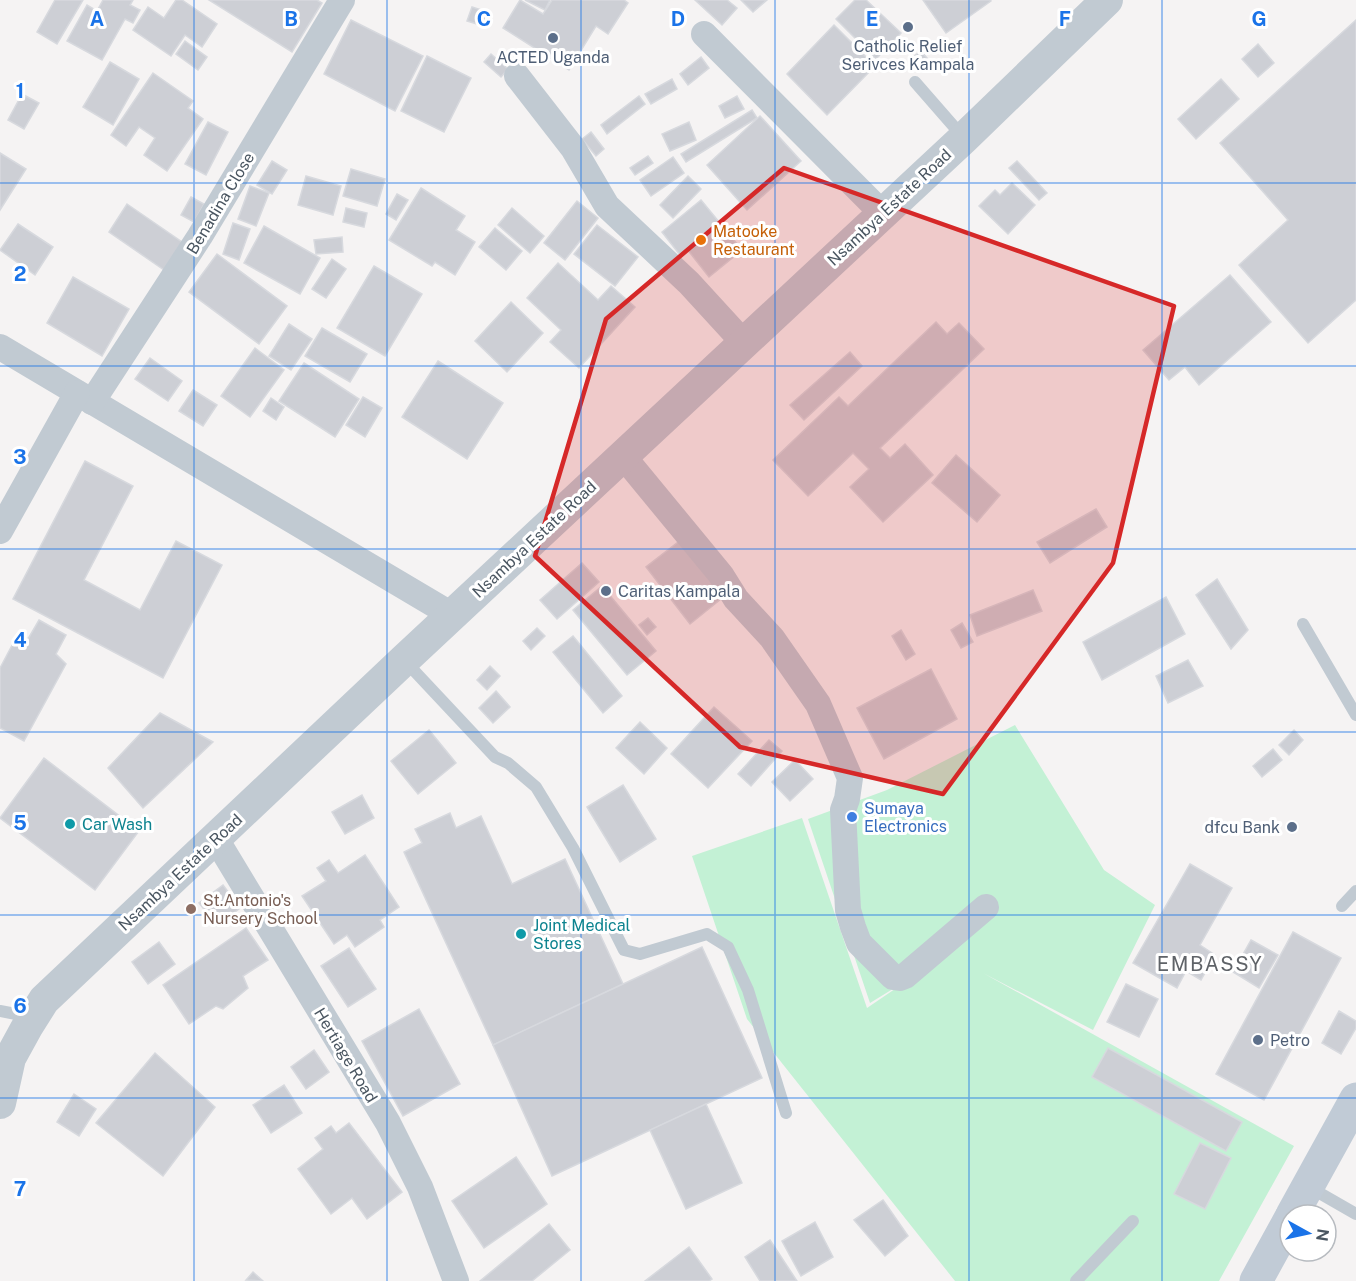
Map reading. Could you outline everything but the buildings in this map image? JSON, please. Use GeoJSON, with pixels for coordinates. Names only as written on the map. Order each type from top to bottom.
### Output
{"type":"FeatureCollection","features":[{"type":"Feature","properties":{"kind":"main road"},"geometry":{"type":"LineString","coordinates":[[1299,1203],[1356,1099]]}},
{"type":"Feature","properties":{"kind":"main road"},"geometry":{"type":"LineString","coordinates":[[1256,1281],[1278,1241]]}},
{"type":"Feature","properties":{"kind":"street","name":"Benadina Close"},"geometry":{"type":"LineString","coordinates":[[0,531],[84,397],[200,236],[342,0]]}},
{"type":"Feature","properties":{"kind":"street","name":"Nsambya Estate Road"},"geometry":{"type":"LineString","coordinates":[[0,1103],[10,1058],[44,1000],[452,615],[964,138],[1098,3]]}},
{"type":"Feature","properties":{"kind":"street"},"geometry":{"type":"LineString","coordinates":[[704,34],[882,213]]}},
{"type":"Feature","properties":{"kind":"street"},"geometry":{"type":"LineString","coordinates":[[517,76],[573,148],[607,206],[689,283],[744,344]]}},
{"type":"Feature","properties":{"kind":"street"},"geometry":{"type":"LineString","coordinates":[[0,347],[452,615]]}},
{"type":"Feature","properties":{"kind":"street"},"geometry":{"type":"LineString","coordinates":[[623,456],[721,575],[736,599],[772,638],[818,704],[850,778],[843,810],[848,910],[859,943],[893,977],[900,978],[986,907]]}},
{"type":"Feature","properties":{"kind":"street","name":"Hertiage Road"},"geometry":{"type":"LineString","coordinates":[[216,838],[388,1123],[420,1187],[456,1281]]}},
{"type":"Feature","properties":{"kind":"lane"},"geometry":{"type":"LineString","coordinates":[[915,82],[964,138]]}},
{"type":"Feature","properties":{"kind":"lane"},"geometry":{"type":"LineString","coordinates":[[1303,624],[1356,715]]}},
{"type":"Feature","properties":{"kind":"lane"},"geometry":{"type":"LineString","coordinates":[[404,660],[495,757],[508,764],[536,787],[573,848],[624,950],[640,954],[707,934],[728,947],[748,990],[786,1113]]}},
{"type":"Feature","properties":{"kind":"lane"},"geometry":{"type":"LineString","coordinates":[[1342,906],[1356,891]]}},
{"type":"Feature","properties":{"kind":"lane"},"geometry":{"type":"LineString","coordinates":[[0,1011],[32,1017]]}},
{"type":"Feature","properties":{"kind":"lane"},"geometry":{"type":"LineString","coordinates":[[1308,1186],[1356,1214]]}},
{"type":"Feature","properties":{"kind":"lane"},"geometry":{"type":"LineString","coordinates":[[1076,1281],[1133,1221]]}},
{"type":"Feature","properties":{"kind":"highlighted area"},"geometry":{"type":"Polygon","coordinates":[[[784,168],[1174,306],[1113,563],[943,794],[740,747],[535,556],[606,319],[784,168]]]}},
{"type":"Feature","properties":{"kind":"green space"},"geometry":{"type":"Polygon","coordinates":[[[1015,725],[1104,870],[1155,905],[1093,1030],[983,973],[1294,1146],[1219,1281],[955,1281],[747,1019],[692,856],[802,818],[867,1008],[914,976],[870,1003],[808,819],[887,790],[1015,725]]]}},
{"type":"Feature","properties":{"kind":"place","name":"Catholic Relief Serivces Kampala"},"geometry":{"type":"Point","coordinates":[908,27]}},
{"type":"Feature","properties":{"kind":"place","name":"ACTED Uganda"},"geometry":{"type":"Point","coordinates":[553,38]}},
{"type":"Feature","properties":{"kind":"place","name":"Matooke Restaurant"},"geometry":{"type":"Point","coordinates":[701,240]}},
{"type":"Feature","properties":{"kind":"place","name":"Caritas Kampala"},"geometry":{"type":"Point","coordinates":[606,591]}},
{"type":"Feature","properties":{"kind":"place","name":"Sumaya Electronics"},"geometry":{"type":"Point","coordinates":[852,817]}},
{"type":"Feature","properties":{"kind":"place","name":"Car Wash"},"geometry":{"type":"Point","coordinates":[70,824]}},
{"type":"Feature","properties":{"kind":"place","name":"dfcu Bank"},"geometry":{"type":"Point","coordinates":[1292,827]}},
{"type":"Feature","properties":{"kind":"place","name":"St.Antonio's Nursery School"},"geometry":{"type":"Point","coordinates":[191,909]}},
{"type":"Feature","properties":{"kind":"place","name":"Joint Medical Stores"},"geometry":{"type":"Point","coordinates":[521,934]}},
{"type":"Feature","properties":{"kind":"place","name":"Petro"},"geometry":{"type":"Point","coordinates":[1258,1040]}},
{"type":"Feature","properties":{"kind":"district","name":"EMBASSY"},"geometry":{"type":"Point","coordinates":[1210,964]}}]}
